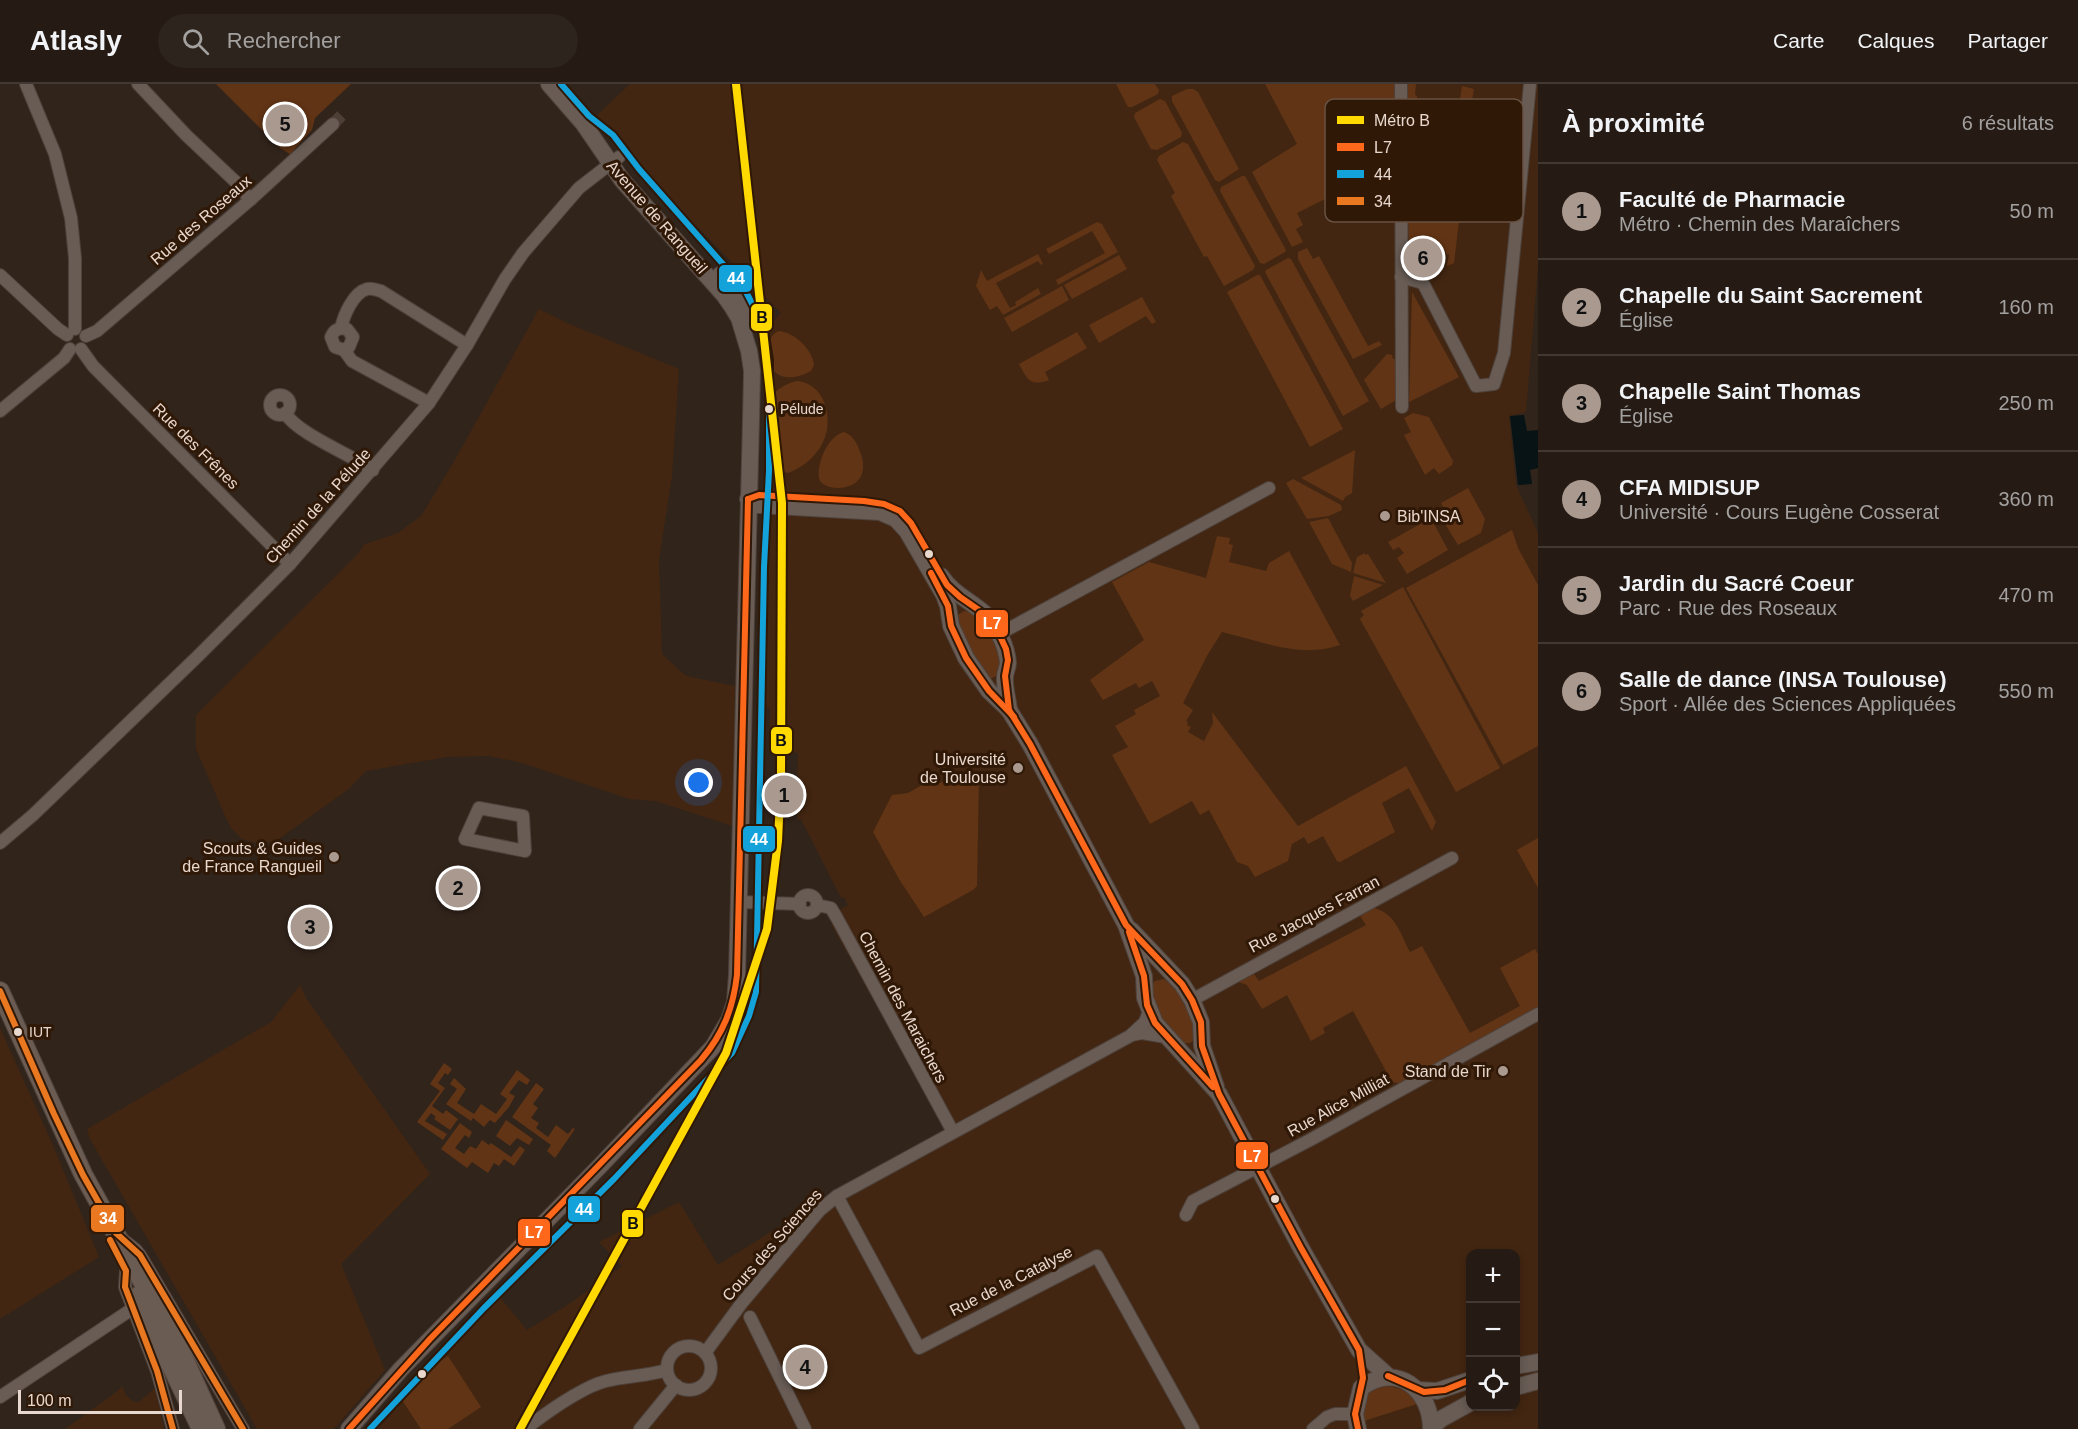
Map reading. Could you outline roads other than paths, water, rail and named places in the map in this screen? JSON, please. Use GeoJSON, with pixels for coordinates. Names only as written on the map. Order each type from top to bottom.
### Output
{"type":"FeatureCollection","features":[{"type":"Feature","properties":{"kind":"main road"},"geometry":{"type":"LineString","coordinates":[[0,991],[83,1174],[181,1352],[216,1429]]}},
{"type":"Feature","properties":{"kind":"main road"},"geometry":{"type":"LineString","coordinates":[[83,1174],[90,1200],[201,1429]]}},
{"type":"Feature","properties":{"kind":"street"},"geometry":{"type":"LineString","coordinates":[[26,84],[55,154],[70,218],[75,258],[71,332],[66,344],[76,349]]}},
{"type":"Feature","properties":{"kind":"street"},"geometry":{"type":"LineString","coordinates":[[138,84],[186,135],[238,184],[250,200]]}},
{"type":"Feature","properties":{"kind":"street","name":"Avenue de Rangueil"},"geometry":{"type":"LineString","coordinates":[[549,84],[615,160],[622,180],[724,295],[738,305],[752,371],[755,500],[755,567],[744,902]]}},
{"type":"Feature","properties":{"kind":"street"},"geometry":{"type":"LineString","coordinates":[[1523,156],[1530,84]]}},
{"type":"Feature","properties":{"kind":"street","name":"Rue des Roseaux"},"geometry":{"type":"LineString","coordinates":[[86,336],[97,331],[250,200],[333,124]]}},
{"type":"Feature","properties":{"kind":"street","name":"Chemin de la Pélude"},"geometry":{"type":"LineString","coordinates":[[0,843],[33,815],[194,661],[290,564],[429,404],[467,345],[505,279],[523,254],[579,188],[615,160]]}},
{"type":"Feature","properties":{"kind":"street"},"geometry":{"type":"LineString","coordinates":[[1401,222],[1402,407]]}},
{"type":"Feature","properties":{"kind":"street"},"geometry":{"type":"LineString","coordinates":[[1401,277],[1423,283],[1476,386],[1494,384],[1504,353],[1517,222]]}},
{"type":"Feature","properties":{"kind":"street"},"geometry":{"type":"LineString","coordinates":[[0,411],[64,358],[86,344],[83,331],[71,332],[58,329],[2,282]]}},
{"type":"Feature","properties":{"kind":"street"},"geometry":{"type":"LineString","coordinates":[[429,404],[352,361],[344,350],[349,347],[353,337],[347,328],[341,328],[344,314],[361,291],[370,288],[381,291],[467,345]]}},
{"type":"Feature","properties":{"kind":"street","name":"Rue des Frênes"},"geometry":{"type":"LineString","coordinates":[[76,349],[290,564]]}},
{"type":"Feature","properties":{"kind":"street"},"geometry":{"type":"LineString","coordinates":[[285,413],[297,427],[373,470]]}},
{"type":"Feature","properties":{"kind":"street"},"geometry":{"type":"LineString","coordinates":[[999,634],[1269,488]]}},
{"type":"Feature","properties":{"kind":"street"},"geometry":{"type":"LineString","coordinates":[[755,500],[864,501],[884,504],[900,511],[911,523],[947,585],[986,615],[999,634],[1008,660],[1005,676],[1009,710]]}},
{"type":"Feature","properties":{"kind":"street"},"geometry":{"type":"LineString","coordinates":[[755,500],[880,512],[896,519],[907,531],[936,580],[948,606],[951,626],[957,642],[975,673],[984,682],[988,691],[1009,710],[1030,744],[1126,925],[1144,976],[1145,998],[1155,1023],[1219,1094]]}},
{"type":"Feature","properties":{"kind":"street"},"geometry":{"type":"LineString","coordinates":[[950,613],[958,605],[973,605]]}},
{"type":"Feature","properties":{"kind":"street"},"geometry":{"type":"LineString","coordinates":[[984,682],[998,683],[1005,676]]}},
{"type":"Feature","properties":{"kind":"street"},"geometry":{"type":"LineString","coordinates":[[479,808],[523,816],[525,851],[465,839],[479,808]]}},
{"type":"Feature","properties":{"kind":"street","name":"Rue Jacques Farran"},"geometry":{"type":"LineString","coordinates":[[1192,1000],[1452,858]]}},
{"type":"Feature","properties":{"kind":"street"},"geometry":{"type":"LineString","coordinates":[[349,1429],[416,1354],[713,1047],[729,1020],[735,1002],[744,902]]}},
{"type":"Feature","properties":{"kind":"street"},"geometry":{"type":"LineString","coordinates":[[358,1429],[478,1302],[607,1173],[725,1047],[741,1013],[747,990],[744,902]]}},
{"type":"Feature","properties":{"kind":"street","name":"Chemin des Maraichers"},"geometry":{"type":"LineString","coordinates":[[744,902],[800,904],[803,911],[808,913],[815,910],[817,905],[831,908],[953,1132]]}},
{"type":"Feature","properties":{"kind":"street"},"geometry":{"type":"LineString","coordinates":[[1126,925],[1182,984],[1192,1000],[1201,1022],[1202,1046],[1219,1094],[1253,1170],[1359,1350],[1388,1376]]}},
{"type":"Feature","properties":{"kind":"street"},"geometry":{"type":"LineString","coordinates":[[1145,985],[1156,974],[1173,975]]}},
{"type":"Feature","properties":{"kind":"street"},"geometry":{"type":"LineString","coordinates":[[1130,1036],[1145,1022],[1149,1011]]}},
{"type":"Feature","properties":{"kind":"street","name":"Rue Alice Milliat"},"geometry":{"type":"LineString","coordinates":[[1186,1215],[1193,1201],[1538,1014]]}},
{"type":"Feature","properties":{"kind":"street"},"geometry":{"type":"LineString","coordinates":[[953,1132],[1130,1036],[1142,1033],[1191,1047],[1198,1042],[1201,1035]]}},
{"type":"Feature","properties":{"kind":"street","name":"Cours des Sciences"},"geometry":{"type":"LineString","coordinates":[[705,1353],[741,1304],[820,1210],[837,1196],[953,1132]]}},
{"type":"Feature","properties":{"kind":"street","name":"Rue de la Catalyse"},"geometry":{"type":"LineString","coordinates":[[837,1196],[919,1348],[1097,1256],[1193,1429]]}},
{"type":"Feature","properties":{"kind":"street"},"geometry":{"type":"LineString","coordinates":[[118,1236],[140,1255],[243,1429]]}},
{"type":"Feature","properties":{"kind":"street"},"geometry":{"type":"LineString","coordinates":[[126,1271],[124,1287],[157,1371],[173,1429]]}},
{"type":"Feature","properties":{"kind":"street"},"geometry":{"type":"LineString","coordinates":[[0,1397],[132,1309]]}},
{"type":"Feature","properties":{"kind":"street"},"geometry":{"type":"LineString","coordinates":[[750,1317],[805,1429]]}},
{"type":"Feature","properties":{"kind":"street"},"geometry":{"type":"LineString","coordinates":[[692,1346],[705,1353],[711,1367],[705,1383],[692,1389],[676,1385],[667,1370],[670,1358],[677,1350],[692,1346]]}},
{"type":"Feature","properties":{"kind":"street"},"geometry":{"type":"LineString","coordinates":[[1313,1429],[1327,1417],[1335,1414],[1356,1421],[1363,1378],[1359,1350]]}},
{"type":"Feature","properties":{"kind":"street"},"geometry":{"type":"LineString","coordinates":[[1520,1364],[1538,1362]]}},
{"type":"Feature","properties":{"kind":"street"},"geometry":{"type":"LineString","coordinates":[[525,1429],[593,1385],[667,1370]]}},
{"type":"Feature","properties":{"kind":"street"},"geometry":{"type":"LineString","coordinates":[[1361,1388],[1377,1378],[1388,1376],[1398,1378],[1417,1390],[1428,1407],[1432,1428]]}},
{"type":"Feature","properties":{"kind":"street"},"geometry":{"type":"LineString","coordinates":[[1417,1390],[1437,1391],[1466,1381]]}},
{"type":"Feature","properties":{"kind":"street"},"geometry":{"type":"LineString","coordinates":[[1520,1386],[1538,1381]]}},
{"type":"Feature","properties":{"kind":"street"},"geometry":{"type":"LineString","coordinates":[[640,1429],[676,1385]]}},
{"type":"Feature","properties":{"kind":"street"},"geometry":{"type":"LineString","coordinates":[[1432,1428],[1441,1419],[1466,1405]]}},
{"type":"Feature","properties":{"kind":"tunnel"},"geometry":{"type":"LineString","coordinates":[[333,124],[344,113]]}},
{"type":"Feature","properties":{"kind":"metro line","name":"B"},"geometry":{"type":"LineString","coordinates":[[520,1429],[726,1053],[767,929],[778,841],[781,776],[782,503],[736,84]]}},
{"type":"Feature","properties":{"kind":"place","name":"Jardin du Sacré Coeur"},"geometry":{"type":"Point","coordinates":[285,124]}},
{"type":"Feature","properties":{"kind":"place","name":"Salle de dance (INSA Toulouse)"},"geometry":{"type":"Point","coordinates":[1423,258]}},
{"type":"Feature","properties":{"kind":"place","name":"Pélude"},"geometry":{"type":"Point","coordinates":[769,409]}},
{"type":"Feature","properties":{"kind":"place","name":"Bib'INSA"},"geometry":{"type":"Point","coordinates":[1385,516]}},
{"type":"Feature","properties":{"kind":"place","name":"Université de Toulouse"},"geometry":{"type":"Point","coordinates":[1018,768]}},
{"type":"Feature","properties":{"kind":"place","name":"Faculté de Pharmacie"},"geometry":{"type":"Point","coordinates":[784,795]}},
{"type":"Feature","properties":{"kind":"place","name":"Scouts & Guides de France Rangueil"},"geometry":{"type":"Point","coordinates":[334,857]}},
{"type":"Feature","properties":{"kind":"place","name":"Chapelle du Saint Sacrement"},"geometry":{"type":"Point","coordinates":[458,888]}},
{"type":"Feature","properties":{"kind":"place","name":"Chapelle Saint Thomas"},"geometry":{"type":"Point","coordinates":[310,927]}},
{"type":"Feature","properties":{"kind":"place","name":"IUT"},"geometry":{"type":"Point","coordinates":[18,1032]}},
{"type":"Feature","properties":{"kind":"place","name":"Stand de Tir"},"geometry":{"type":"Point","coordinates":[1503,1071]}},
{"type":"Feature","properties":{"kind":"place","name":"CFA MIDISUP"},"geometry":{"type":"Point","coordinates":[805,1367]}}]}
